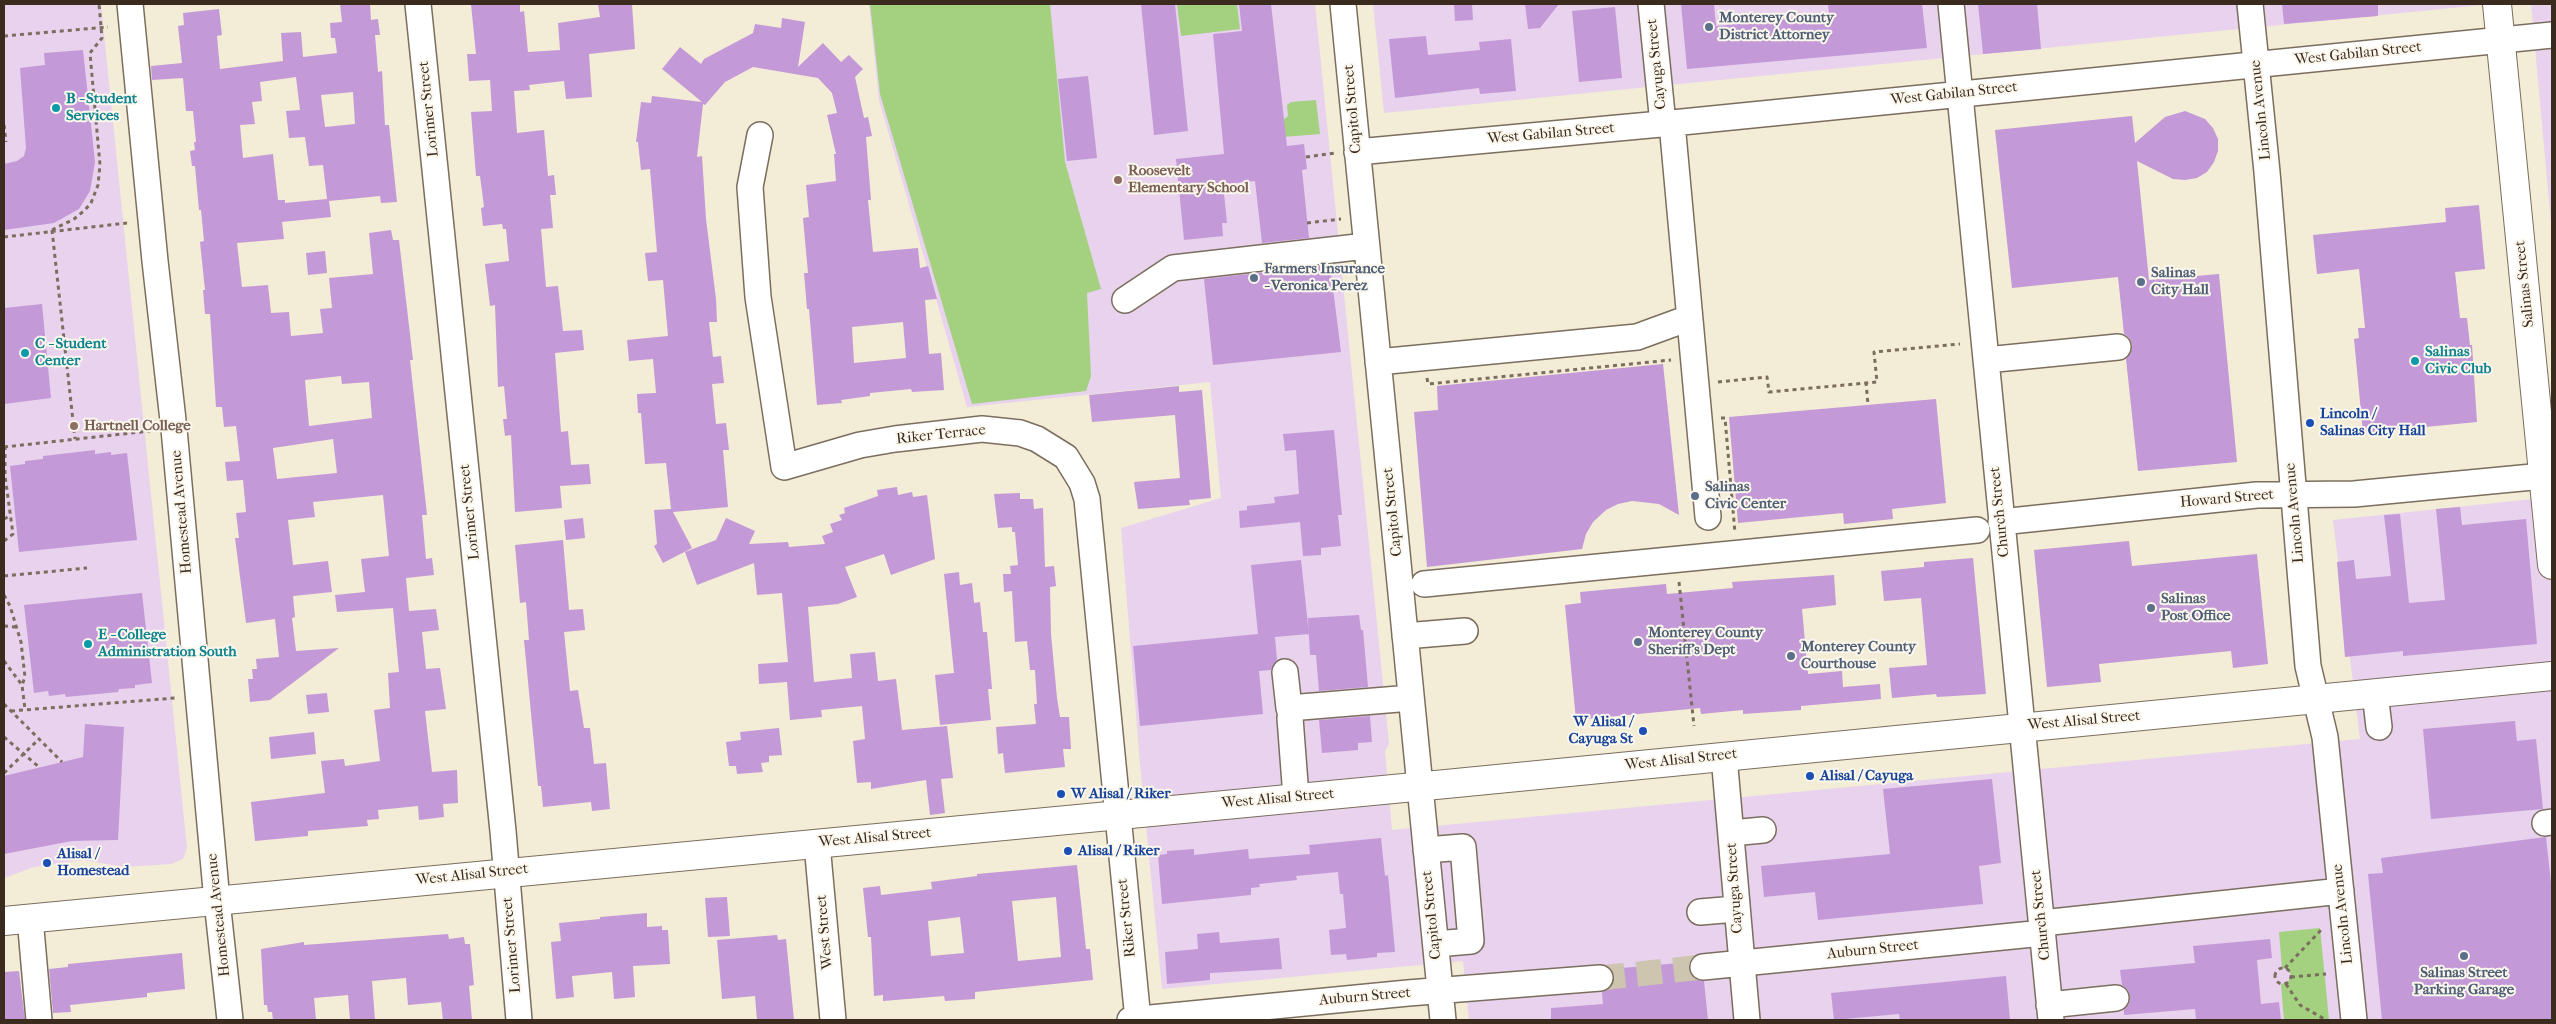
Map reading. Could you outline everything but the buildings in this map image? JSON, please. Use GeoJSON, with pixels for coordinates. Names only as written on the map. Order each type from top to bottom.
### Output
{"type":"FeatureCollection","features":[{"type":"Feature","properties":{"kind":"main road","name":"Salinas Street"},"geometry":{"type":"LineString","coordinates":[[2496,4],[2552,565]]}},
{"type":"Feature","properties":{"kind":"main road","name":"West Alisal Street"},"geometry":{"type":"LineString","coordinates":[[17,920],[2552,676]]}},
{"type":"Feature","properties":{"kind":"street","name":"Homestead Avenue"},"geometry":{"type":"LineString","coordinates":[[130,4],[155,262],[174,430],[217,901],[230,1020]]}},
{"type":"Feature","properties":{"kind":"street","name":"Lorimer Street"},"geometry":{"type":"LineString","coordinates":[[418,4],[506,872],[519,1020]]}},
{"type":"Feature","properties":{"kind":"street","name":"Capitol Street"},"geometry":{"type":"LineString","coordinates":[[1343,4],[1346,152],[1366,246],[1443,1020]]}},
{"type":"Feature","properties":{"kind":"street","name":"Cayuga Street"},"geometry":{"type":"LineString","coordinates":[[1650,4],[1668,123],[1708,517]]}},
{"type":"Feature","properties":{"kind":"street","name":"Church Street"},"geometry":{"type":"LineString","coordinates":[[1951,4],[2050,1013]]}},
{"type":"Feature","properties":{"kind":"street","name":"Lincoln Avenue"},"geometry":{"type":"LineString","coordinates":[[2250,4],[2308,666],[2325,737],[2354,1020]]}},
{"type":"Feature","properties":{"kind":"street","name":"West Gabilan Street"},"geometry":{"type":"LineString","coordinates":[[1346,152],[1668,123],[2552,35]]}},
{"type":"Feature","properties":{"kind":"street","name":"Riker Terrace"},"geometry":{"type":"LineString","coordinates":[[760,135],[750,187],[758,297],[784,467],[886,440],[982,429],[1020,433],[1037,439],[1066,457],[1082,483],[1087,499],[1117,815]]}},
{"type":"Feature","properties":{"kind":"street"},"geometry":{"type":"LineString","coordinates":[[1125,300],[1173,268],[1366,246]]}},
{"type":"Feature","properties":{"kind":"street"},"geometry":{"type":"LineString","coordinates":[[1378,362],[1637,337],[1689,318]]}},
{"type":"Feature","properties":{"kind":"street"},"geometry":{"type":"LineString","coordinates":[[1986,360],[2118,347]]}},
{"type":"Feature","properties":{"kind":"street","name":"Howard Street"},"geometry":{"type":"LineString","coordinates":[[2001,522],[2293,494],[2354,494],[2544,476]]}},
{"type":"Feature","properties":{"kind":"street"},"geometry":{"type":"LineString","coordinates":[[1424,584],[1977,530]]}},
{"type":"Feature","properties":{"kind":"street"},"geometry":{"type":"LineString","coordinates":[[1405,636],[1466,630]]}},
{"type":"Feature","properties":{"kind":"street"},"geometry":{"type":"LineString","coordinates":[[1285,672],[1288,708],[1411,698]]}},
{"type":"Feature","properties":{"kind":"street"},"geometry":{"type":"LineString","coordinates":[[2375,693],[2379,726]]}},
{"type":"Feature","properties":{"kind":"street"},"geometry":{"type":"LineString","coordinates":[[1290,718],[1296,797]]}},
{"type":"Feature","properties":{"kind":"street","name":"Cayuga Street"},"geometry":{"type":"LineString","coordinates":[[1724,756],[1745,831],[1736,909],[1747,1020]]}},
{"type":"Feature","properties":{"kind":"street","name":"Riker Street"},"geometry":{"type":"LineString","coordinates":[[1117,815],[1136,1020]]}},
{"type":"Feature","properties":{"kind":"street","name":"West Street"},"geometry":{"type":"LineString","coordinates":[[817,844],[833,1020]]}},
{"type":"Feature","properties":{"kind":"street"},"geometry":{"type":"LineString","coordinates":[[1426,850],[1463,848],[1471,941],[1436,944]]}},
{"type":"Feature","properties":{"kind":"street","name":"Auburn Street"},"geometry":{"type":"LineString","coordinates":[[1703,967],[2341,891]]}},
{"type":"Feature","properties":{"kind":"street"},"geometry":{"type":"LineString","coordinates":[[1700,912],[1736,909]]}},
{"type":"Feature","properties":{"kind":"street"},"geometry":{"type":"LineString","coordinates":[[17,920],[40,1020]]}},
{"type":"Feature","properties":{"kind":"street","name":"Auburn Street"},"geometry":{"type":"LineString","coordinates":[[1136,1020],[1440,990],[1600,978]]}},
{"type":"Feature","properties":{"kind":"street"},"geometry":{"type":"LineString","coordinates":[[2050,1013],[2116,998]]}},
{"type":"Feature","properties":{"kind":"path"},"geometry":{"type":"LineString","coordinates":[[52,230],[74,219],[85,210],[91,203],[98,185],[100,166],[90,53],[101,40],[98,4]]}},
{"type":"Feature","properties":{"kind":"path"},"geometry":{"type":"LineString","coordinates":[[4,36],[108,27]]}},
{"type":"Feature","properties":{"kind":"path"},"geometry":{"type":"LineString","coordinates":[[4,125],[6,142],[4,141]]}},
{"type":"Feature","properties":{"kind":"path"},"geometry":{"type":"LineString","coordinates":[[1306,157],[1346,152]]}},
{"type":"Feature","properties":{"kind":"path"},"geometry":{"type":"LineString","coordinates":[[1307,223],[1341,220]]}},
{"type":"Feature","properties":{"kind":"path"},"geometry":{"type":"LineString","coordinates":[[4,237],[52,230],[127,223]]}},
{"type":"Feature","properties":{"kind":"path"},"geometry":{"type":"LineString","coordinates":[[52,230],[75,439]]}},
{"type":"Feature","properties":{"kind":"path"},"geometry":{"type":"LineString","coordinates":[[1714,382],[1767,377],[1769,392],[1877,382],[1874,352],[1960,344]]}},
{"type":"Feature","properties":{"kind":"path"},"geometry":{"type":"LineString","coordinates":[[1866,382],[1868,405]]}},
{"type":"Feature","properties":{"kind":"path"},"geometry":{"type":"LineString","coordinates":[[4,541],[13,534],[5,476],[4,447],[150,431]]}},
{"type":"Feature","properties":{"kind":"path"},"geometry":{"type":"LineString","coordinates":[[4,519],[10,516]]}},
{"type":"Feature","properties":{"kind":"path"},"geometry":{"type":"LineString","coordinates":[[1677,560],[1694,726]]}},
{"type":"Feature","properties":{"kind":"path"},"geometry":{"type":"LineString","coordinates":[[4,576],[87,568]]}},
{"type":"Feature","properties":{"kind":"path"},"geometry":{"type":"LineString","coordinates":[[4,595],[10,606],[21,642],[25,676],[22,685],[25,709]]}},
{"type":"Feature","properties":{"kind":"path"},"geometry":{"type":"LineString","coordinates":[[4,626],[15,627]]}},
{"type":"Feature","properties":{"kind":"path"},"geometry":{"type":"LineString","coordinates":[[4,661],[22,685]]}},
{"type":"Feature","properties":{"kind":"path"},"geometry":{"type":"LineString","coordinates":[[11,711],[175,698]]}},
{"type":"Feature","properties":{"kind":"path"},"geometry":{"type":"LineString","coordinates":[[4,704],[62,762]]}},
{"type":"Feature","properties":{"kind":"path"},"geometry":{"type":"LineString","coordinates":[[4,736],[39,767]]}},
{"type":"Feature","properties":{"kind":"path"},"geometry":{"type":"LineString","coordinates":[[4,773],[39,739]]}},
{"type":"Feature","properties":{"kind":"path"},"geometry":{"type":"LineString","coordinates":[[2286,984],[2278,984],[2274,976],[2277,970],[2285,968],[2322,929],[2345,927]]}},
{"type":"Feature","properties":{"kind":"path"},"geometry":{"type":"LineString","coordinates":[[2285,968],[2291,977]]}},
{"type":"Feature","properties":{"kind":"path"},"geometry":{"type":"LineString","coordinates":[[2286,984],[2291,977],[2349,972]]}},
{"type":"Feature","properties":{"kind":"path"},"geometry":{"type":"LineString","coordinates":[[2286,984],[2300,1005],[2326,1020]]}},
{"type":"Feature","properties":{"kind":"shaded area","name":"Hartnell College"},"geometry":{"type":"Polygon","coordinates":[[[4,4],[101,4],[187,848],[183,859],[171,864],[124,867],[83,860],[34,867],[4,878],[4,4]]]}},
{"type":"Feature","properties":{"kind":"shaded area"},"geometry":{"type":"Polygon","coordinates":[[[869,4],[1315,4],[1389,744],[1385,751],[1392,830],[2360,739],[2333,520],[2552,497],[2552,1020],[1469,1020],[1463,961],[1162,989],[1140,764],[1121,528],[1221,498],[1210,382],[967,407],[879,100],[869,4]]]}},
{"type":"Feature","properties":{"kind":"shaded area"},"geometry":{"type":"Polygon","coordinates":[[[1373,4],[2493,4],[1384,113],[1373,4]]]}},
{"type":"Feature","properties":{"kind":"shaded area"},"geometry":{"type":"Polygon","coordinates":[[[2531,4],[2552,4],[2552,234],[2531,4]]]}},
{"type":"Feature","properties":{"kind":"green space"},"geometry":{"type":"Polygon","coordinates":[[[870,4],[1050,4],[1065,162],[1101,289],[1087,293],[1091,376],[1086,391],[972,404],[880,94],[870,4]]]}},
{"type":"Feature","properties":{"kind":"green space"},"geometry":{"type":"Polygon","coordinates":[[[1177,4],[1237,4],[1240,29],[1181,36],[1177,4]]]}},
{"type":"Feature","properties":{"kind":"green space"},"geometry":{"type":"Polygon","coordinates":[[[1316,100],[1320,134],[1283,137],[1283,120],[1288,116],[1287,105],[1291,102],[1316,100]]]}},
{"type":"Feature","properties":{"kind":"green space"},"geometry":{"type":"Polygon","coordinates":[[[2320,928],[2329,1020],[2284,1020],[2281,984],[2288,982],[2291,975],[2288,970],[2282,968],[2279,932],[2320,928]]]}},
{"type":"Feature","properties":{"kind":"tunnel"},"geometry":{"type":"LineString","coordinates":[[1600,978],[1703,967]]}},
{"type":"Feature","properties":{"kind":"place","name":"Monterey County District Attorney"},"geometry":{"type":"Point","coordinates":[1709,27]}},
{"type":"Feature","properties":{"kind":"place","name":"B - Student Services"},"geometry":{"type":"Point","coordinates":[56,108]}},
{"type":"Feature","properties":{"kind":"place","name":"Roosevelt Elementary School"},"geometry":{"type":"Point","coordinates":[1118,180]}},
{"type":"Feature","properties":{"kind":"place","name":"Farmers Insurance - Veronica Perez"},"geometry":{"type":"Point","coordinates":[1254,278]}},
{"type":"Feature","properties":{"kind":"place","name":"Salinas City Hall"},"geometry":{"type":"Point","coordinates":[2141,282]}},
{"type":"Feature","properties":{"kind":"place","name":"C - Student Center"},"geometry":{"type":"Point","coordinates":[25,353]}},
{"type":"Feature","properties":{"kind":"place","name":"Salinas Civic Club"},"geometry":{"type":"Point","coordinates":[2415,361]}},
{"type":"Feature","properties":{"kind":"place","name":"Lincoln / Salinas City Hall"},"geometry":{"type":"Point","coordinates":[2310,423]}},
{"type":"Feature","properties":{"kind":"place","name":"Hartnell College"},"geometry":{"type":"Point","coordinates":[74,426]}},
{"type":"Feature","properties":{"kind":"place","name":"Salinas Civic Center"},"geometry":{"type":"Point","coordinates":[1695,496]}},
{"type":"Feature","properties":{"kind":"place","name":"Salinas Post Office"},"geometry":{"type":"Point","coordinates":[2151,608]}},
{"type":"Feature","properties":{"kind":"place","name":"Monterey County Sheriff's Dept"},"geometry":{"type":"Point","coordinates":[1638,642]}},
{"type":"Feature","properties":{"kind":"place","name":"E - College Administration South"},"geometry":{"type":"Point","coordinates":[88,644]}},
{"type":"Feature","properties":{"kind":"place","name":"Monterey County Courthouse"},"geometry":{"type":"Point","coordinates":[1791,656]}},
{"type":"Feature","properties":{"kind":"place","name":"W Alisal / Cayuga St"},"geometry":{"type":"Point","coordinates":[1643,731]}},
{"type":"Feature","properties":{"kind":"place","name":"Alisal / Cayuga"},"geometry":{"type":"Point","coordinates":[1810,776]}},
{"type":"Feature","properties":{"kind":"place","name":"W Alisal / Riker"},"geometry":{"type":"Point","coordinates":[1061,794]}},
{"type":"Feature","properties":{"kind":"place","name":"Alisal / Riker"},"geometry":{"type":"Point","coordinates":[1068,851]}},
{"type":"Feature","properties":{"kind":"place","name":"Alisal / Homestead"},"geometry":{"type":"Point","coordinates":[47,863]}},
{"type":"Feature","properties":{"kind":"place","name":"Salinas Street Parking Garage"},"geometry":{"type":"Point","coordinates":[2464,956]}}]}
